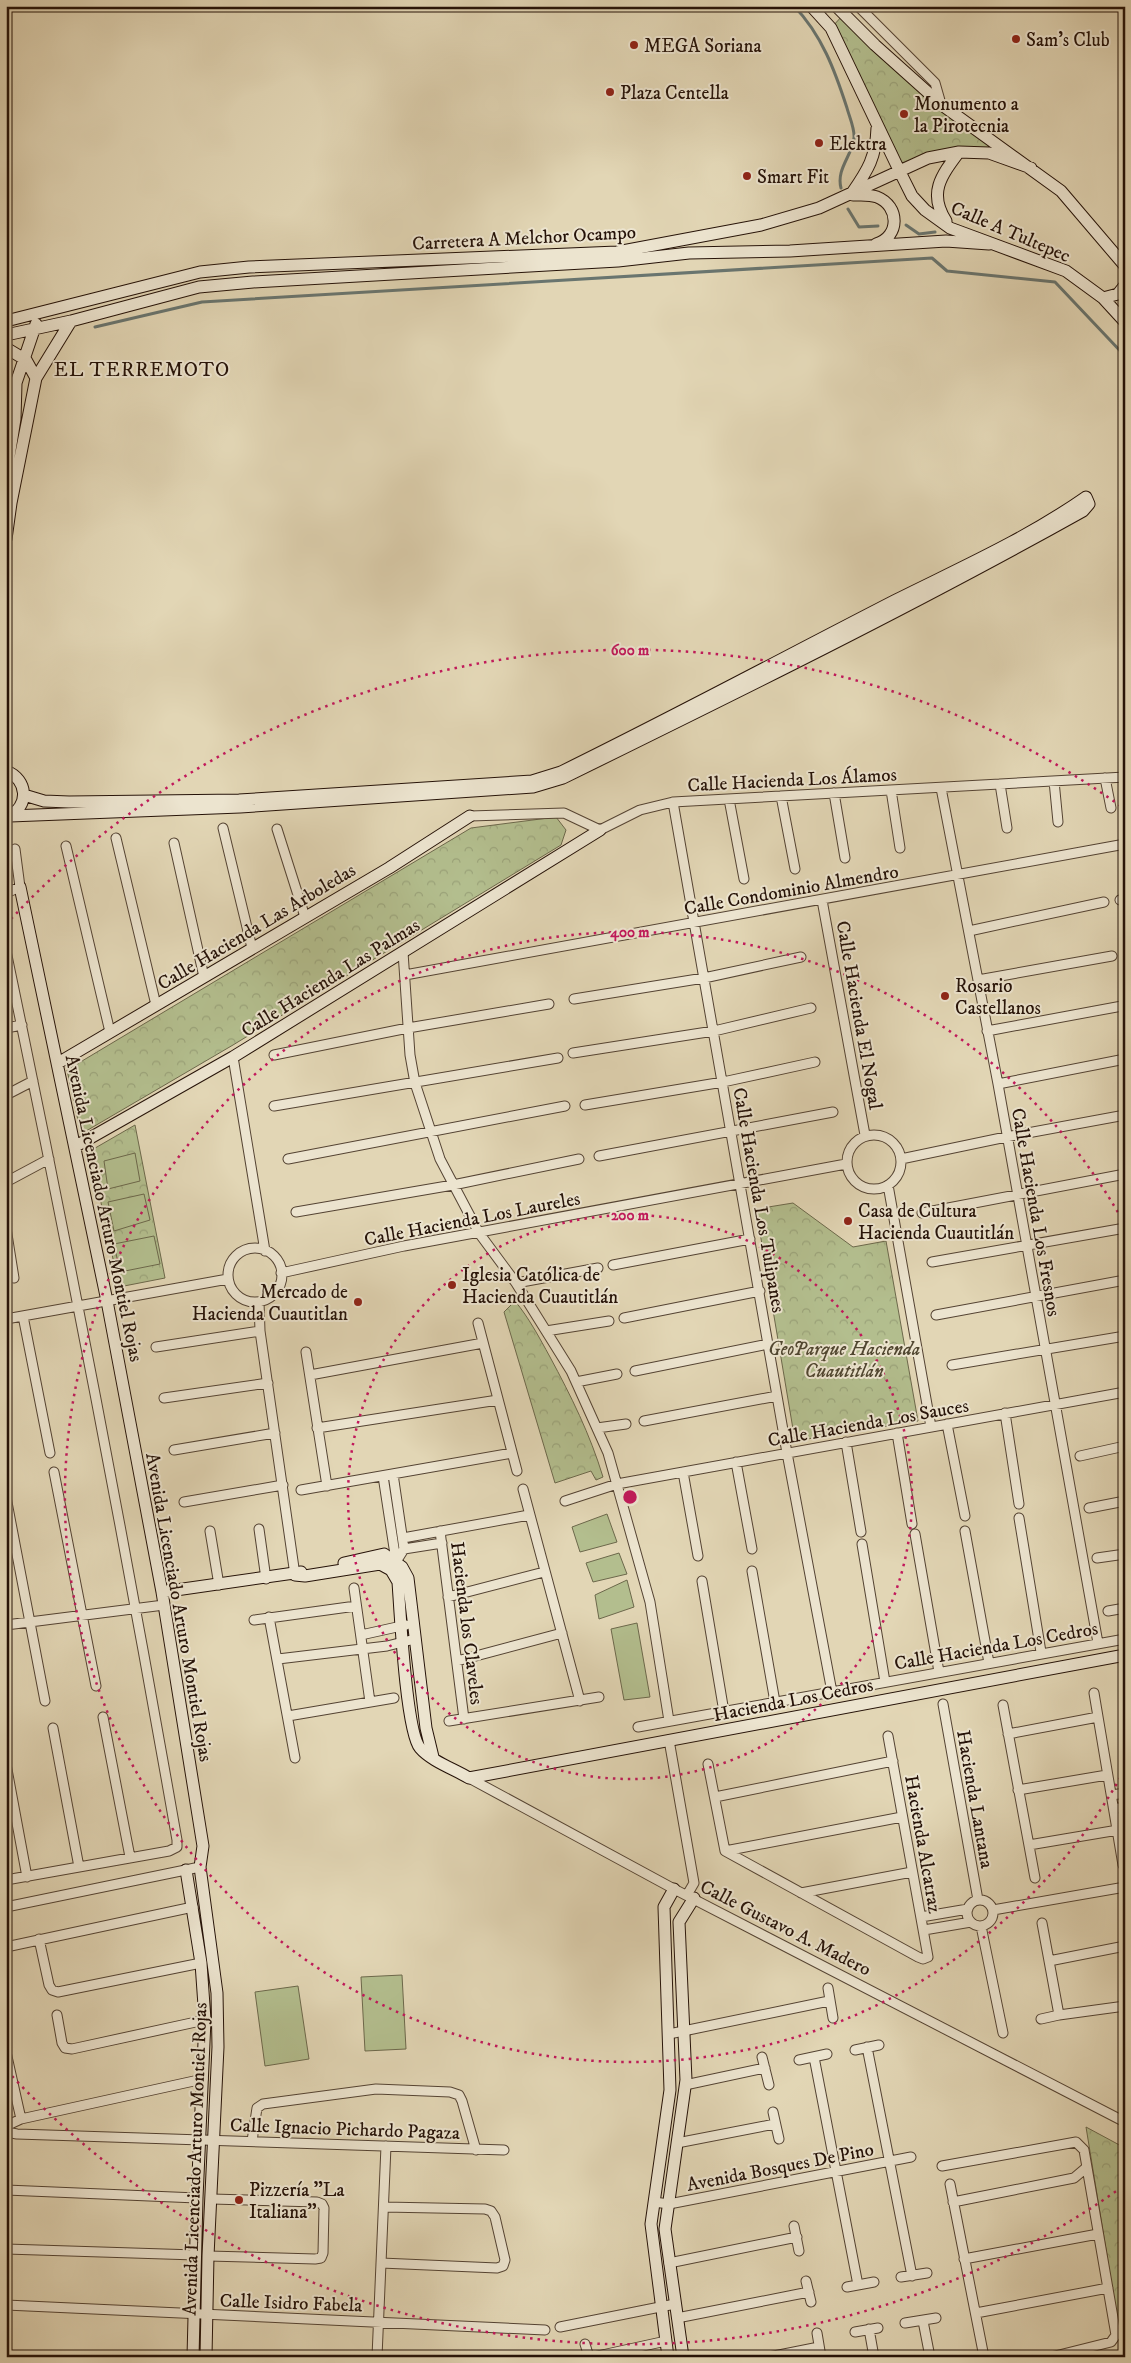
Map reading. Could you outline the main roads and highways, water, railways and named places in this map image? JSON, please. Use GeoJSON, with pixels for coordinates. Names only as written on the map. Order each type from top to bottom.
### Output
{"type":"FeatureCollection","features":[{"type":"Feature","properties":{"kind":"main road","name":"Calle A Tultepec"},"geometry":{"type":"LineString","coordinates":[[811,6],[831,28],[912,196],[925,210],[950,228],[1066,271],[1103,298],[1125,322]]}},
{"type":"Feature","properties":{"kind":"main road","name":"Calle A Tultepec"},"geometry":{"type":"LineString","coordinates":[[836,6],[875,45],[942,105],[1061,191],[1125,266]]}},
{"type":"Feature","properties":{"kind":"main road"},"geometry":{"type":"LineString","coordinates":[[851,195],[872,163],[877,148],[878,124]]}},
{"type":"Feature","properties":{"kind":"main road"},"geometry":{"type":"LineString","coordinates":[[950,228],[938,209],[936,194],[941,176],[959,152]]}},
{"type":"Feature","properties":{"kind":"main road","name":"Carretera A Melchor Ocampo"},"geometry":{"type":"LineString","coordinates":[[6,321],[200,272],[249,267],[617,252],[761,224],[819,208],[851,195],[928,158],[959,152],[989,153],[1031,168]]}},
{"type":"Feature","properties":{"kind":"main road"},"geometry":{"type":"LineString","coordinates":[[851,195],[876,196],[887,203],[894,216],[893,233],[885,241],[869,246]]}},
{"type":"Feature","properties":{"kind":"main road","name":"Carretera A Melchor Ocampo"},"geometry":{"type":"LineString","coordinates":[[71,321],[199,287],[618,261],[688,253],[790,251],[946,241],[989,244]]}},
{"type":"Feature","properties":{"kind":"main road"},"geometry":{"type":"LineString","coordinates":[[6,476],[16,400],[16,383],[23,358],[38,320],[168,287],[200,272]]}},
{"type":"Feature","properties":{"kind":"main road"},"geometry":{"type":"LineString","coordinates":[[1103,298],[1118,294],[1125,285]]}},
{"type":"Feature","properties":{"kind":"main road"},"geometry":{"type":"LineString","coordinates":[[6,335],[71,321]]}},
{"type":"Feature","properties":{"kind":"main road"},"geometry":{"type":"LineString","coordinates":[[6,539],[36,378],[71,321]]}},
{"type":"Feature","properties":{"kind":"main road"},"geometry":{"type":"LineString","coordinates":[[6,348],[23,358],[32,368],[36,378]]}},
{"type":"Feature","properties":{"kind":"main road"},"geometry":{"type":"LineString","coordinates":[[6,376],[16,400]]}},
{"type":"Feature","properties":{"kind":"main road"},"geometry":{"type":"LineString","coordinates":[[8,816],[240,807],[533,787],[563,778],[831,645],[1008,553],[1082,511],[1089,504],[1086,497],[1070,510],[1005,547],[561,772],[532,781],[239,800],[69,802],[44,801],[24,795]]}},
{"type":"Feature","properties":{"kind":"main road"},"geometry":{"type":"LineString","coordinates":[[6,771],[12,773],[22,782],[24,795],[20,808],[8,816]]}},
{"type":"Feature","properties":{"kind":"main road","name":"Calle Hacienda Las Arboledas"},"geometry":{"type":"LineString","coordinates":[[58,1063],[389,868],[470,816]]}},
{"type":"Feature","properties":{"kind":"main road","name":"Calle Hacienda Las Palmas"},"geometry":{"type":"LineString","coordinates":[[76,1146],[233,1057],[600,830]]}},
{"type":"Feature","properties":{"kind":"main road","name":"Avenida Licenciado Arturo Montiel Rojas"},"geometry":{"type":"LineString","coordinates":[[20,886],[107,1301],[162,1592],[203,1846],[200,1867],[217,1993],[218,2048],[208,2256],[206,2357]]}},
{"type":"Feature","properties":{"kind":"main road"},"geometry":{"type":"LineString","coordinates":[[162,1592],[295,1575],[305,1576],[380,1564],[394,1566],[408,1578],[426,1728],[433,1757]]}},
{"type":"Feature","properties":{"kind":"main road","name":"Calle Gustavo A. Madero"},"geometry":{"type":"LineString","coordinates":[[394,1566],[398,1582],[402,1643],[415,1739],[419,1747],[469,1778]]}},
{"type":"Feature","properties":{"kind":"main road","name":"Hacienda Los Cedros"},"geometry":{"type":"LineString","coordinates":[[469,1778],[1125,1655]]}},
{"type":"Feature","properties":{"kind":"main road","name":"Avenida Licenciado Arturo Montiel Rojas"},"geometry":{"type":"LineString","coordinates":[[186,1870],[202,1963],[205,2020],[197,2198],[193,2357]]}},
{"type":"Feature","properties":{"kind":"main road"},"geometry":{"type":"LineString","coordinates":[[668,2357],[651,2224],[670,2090],[664,1907],[674,1889]]}},
{"type":"Feature","properties":{"kind":"main road"},"geometry":{"type":"LineString","coordinates":[[683,2357],[665,2229],[686,2085],[679,1922],[690,1897]]}},
{"type":"Feature","properties":{"kind":"waterway"},"geometry":{"type":"LineString","coordinates":[[794,6],[820,41],[838,81],[853,127],[853,145],[842,169],[841,188]]}},
{"type":"Feature","properties":{"kind":"waterway"},"geometry":{"type":"LineString","coordinates":[[848,209],[859,227],[878,226]]}},
{"type":"Feature","properties":{"kind":"waterway"},"geometry":{"type":"LineString","coordinates":[[906,225],[919,234],[935,232]]}},
{"type":"Feature","properties":{"kind":"waterway"},"geometry":{"type":"LineString","coordinates":[[95,327],[202,302],[932,258],[947,271],[1055,282],[1125,356]]}},
{"type":"Feature","properties":{"kind":"place","name":"Sam's Club"},"geometry":{"type":"Point","coordinates":[1016,39]}},
{"type":"Feature","properties":{"kind":"place","name":"MEGA Soriana"},"geometry":{"type":"Point","coordinates":[634,45]}},
{"type":"Feature","properties":{"kind":"place","name":"Plaza Centella"},"geometry":{"type":"Point","coordinates":[610,92]}},
{"type":"Feature","properties":{"kind":"place","name":"Monumento a la Pirotecnia"},"geometry":{"type":"Point","coordinates":[904,114]}},
{"type":"Feature","properties":{"kind":"place","name":"Elektra"},"geometry":{"type":"Point","coordinates":[819,143]}},
{"type":"Feature","properties":{"kind":"place","name":"Smart Fit"},"geometry":{"type":"Point","coordinates":[747,176]}},
{"type":"Feature","properties":{"kind":"place","name":"Rosario Castellanos"},"geometry":{"type":"Point","coordinates":[945,996]}},
{"type":"Feature","properties":{"kind":"place","name":"Casa de Cultura Hacienda Cuautitlán"},"geometry":{"type":"Point","coordinates":[848,1221]}},
{"type":"Feature","properties":{"kind":"place","name":"Iglesia Católica de Hacienda Cuautitlán"},"geometry":{"type":"Point","coordinates":[452,1285]}},
{"type":"Feature","properties":{"kind":"place","name":"Mercado de Hacienda Cuautitlan"},"geometry":{"type":"Point","coordinates":[358,1302]}},
{"type":"Feature","properties":{"kind":"place","name":"Pizzería \"La Italiana\""},"geometry":{"type":"Point","coordinates":[239,2200]}},
{"type":"Feature","properties":{"kind":"district","name":"EL TERREMOTO"},"geometry":{"type":"Point","coordinates":[142,369]}},
{"type":"Feature","properties":{"kind":"park label","name":"GeoParque Hacienda Cuautitlán"},"geometry":{"type":"Point","coordinates":[844,1359]}}]}
